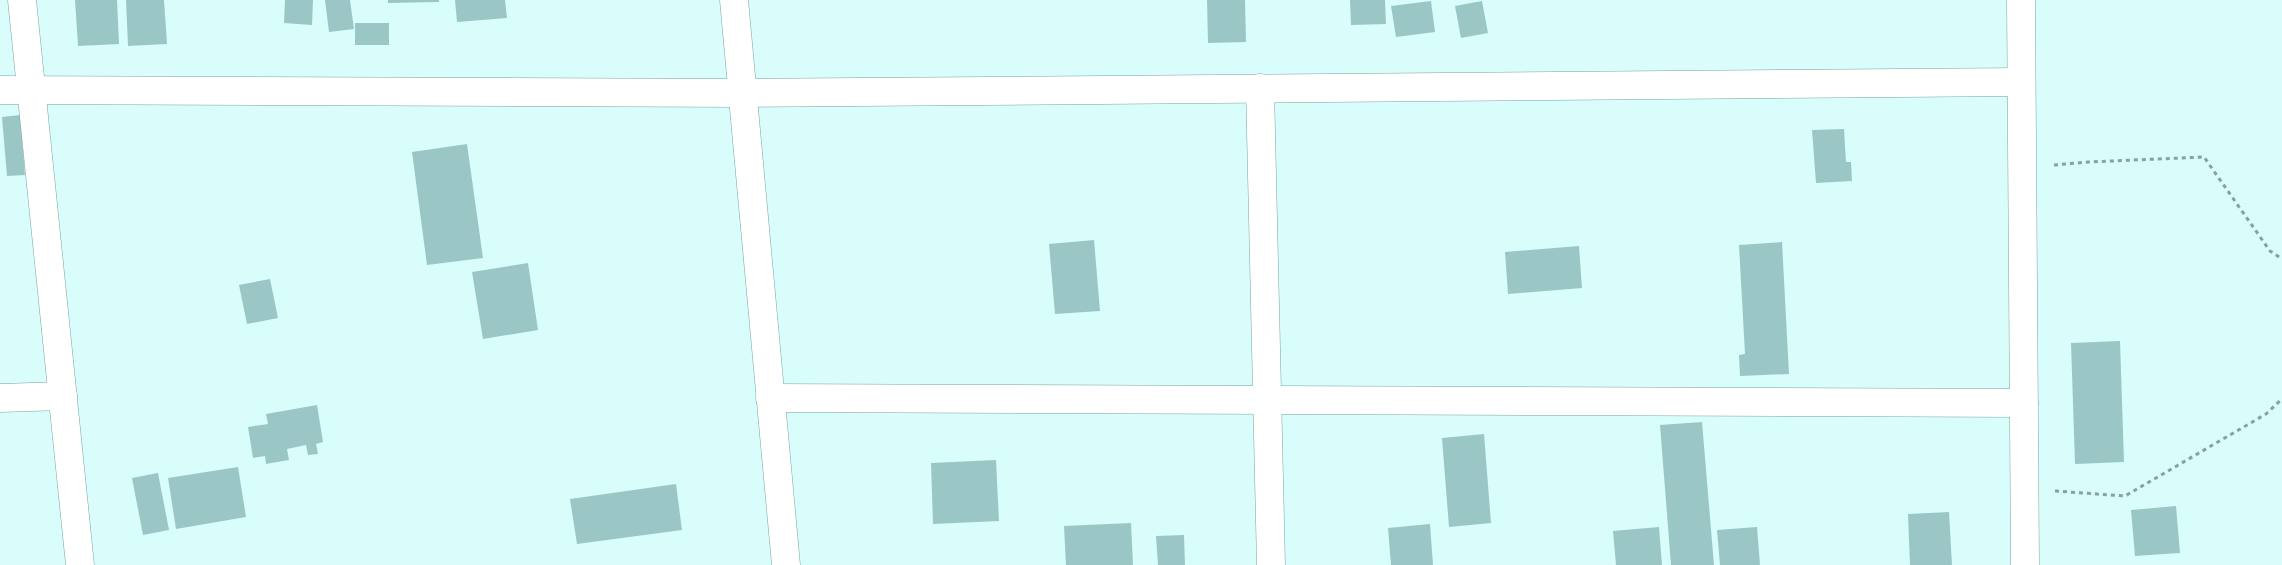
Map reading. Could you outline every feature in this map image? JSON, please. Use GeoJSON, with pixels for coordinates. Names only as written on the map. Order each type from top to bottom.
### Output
{"type":"FeatureCollection","features":[{"type":"Feature","properties":{"kind":"street"},"geometry":{"type":"LineString","coordinates":[[22,0],[80,565]]}},
{"type":"Feature","properties":{"kind":"street"},"geometry":{"type":"LineString","coordinates":[[734,0],[786,565]]}},
{"type":"Feature","properties":{"kind":"street"},"geometry":{"type":"LineString","coordinates":[[2021,0],[2025,565]]}},
{"type":"Feature","properties":{"kind":"street"},"geometry":{"type":"LineString","coordinates":[[0,90],[743,92],[2021,82]]}},
{"type":"Feature","properties":{"kind":"street"},"geometry":{"type":"LineString","coordinates":[[1260,88],[1271,565]]}},
{"type":"Feature","properties":{"kind":"street"},"geometry":{"type":"LineString","coordinates":[[0,398],[63,396]]}},
{"type":"Feature","properties":{"kind":"street"},"geometry":{"type":"LineString","coordinates":[[770,398],[2024,403]]}},
{"type":"Feature","properties":{"kind":"path"},"geometry":{"type":"LineString","coordinates":[[2022,169],[2088,162],[2204,157],[2270,252],[2282,259]]}},
{"type":"Feature","properties":{"kind":"path"},"geometry":{"type":"LineString","coordinates":[[2024,489],[2125,496],[2266,414],[2282,399]]}},
{"type":"Feature","properties":{"kind":"building"},"geometry":{"type":"Polygon","coordinates":[[[75,0],[117,0],[119,44],[78,46],[75,0]]]}},
{"type":"Feature","properties":{"kind":"building"},"geometry":{"type":"Polygon","coordinates":[[[126,0],[164,0],[167,44],[128,46],[126,0]]]}},
{"type":"Feature","properties":{"kind":"building"},"geometry":{"type":"Polygon","coordinates":[[[285,0],[313,0],[312,25],[284,23],[285,0]]]}},
{"type":"Feature","properties":{"kind":"building"},"geometry":{"type":"Polygon","coordinates":[[[325,0],[350,0],[354,29],[329,32],[325,0]]]}},
{"type":"Feature","properties":{"kind":"building"},"geometry":{"type":"Polygon","coordinates":[[[388,0],[439,0],[439,2],[388,3],[388,0]]]}},
{"type":"Feature","properties":{"kind":"building"},"geometry":{"type":"Polygon","coordinates":[[[455,0],[505,0],[507,18],[457,22],[455,0]]]}},
{"type":"Feature","properties":{"kind":"building"},"geometry":{"type":"Polygon","coordinates":[[[1207,0],[1245,0],[1246,42],[1208,43],[1207,0]]]}},
{"type":"Feature","properties":{"kind":"building"},"geometry":{"type":"Polygon","coordinates":[[[1350,0],[1385,0],[1386,24],[1351,25],[1350,0]]]}},
{"type":"Feature","properties":{"kind":"building"},"geometry":{"type":"Polygon","coordinates":[[[1431,1],[1435,32],[1396,37],[1391,6],[1431,1]]]}},
{"type":"Feature","properties":{"kind":"building"},"geometry":{"type":"Polygon","coordinates":[[[1482,1],[1488,33],[1461,38],[1455,6],[1482,1]]]}},
{"type":"Feature","properties":{"kind":"building"},"geometry":{"type":"Polygon","coordinates":[[[355,23],[389,23],[389,45],[355,45],[355,23]]]}},
{"type":"Feature","properties":{"kind":"building"},"geometry":{"type":"Polygon","coordinates":[[[20,115],[25,175],[7,176],[2,117],[20,115]]]}},
{"type":"Feature","properties":{"kind":"building"},"geometry":{"type":"Polygon","coordinates":[[[1844,129],[1846,162],[1851,162],[1852,181],[1816,183],[1812,130],[1844,129]]]}},
{"type":"Feature","properties":{"kind":"building"},"geometry":{"type":"Polygon","coordinates":[[[467,144],[483,258],[427,265],[412,152],[467,144]]]}},
{"type":"Feature","properties":{"kind":"building"},"geometry":{"type":"Polygon","coordinates":[[[1094,240],[1100,311],[1055,314],[1049,244],[1094,240]]]}},
{"type":"Feature","properties":{"kind":"building"},"geometry":{"type":"Polygon","coordinates":[[[1782,242],[1789,374],[1740,376],[1739,355],[1745,354],[1739,245],[1782,242]]]}},
{"type":"Feature","properties":{"kind":"building"},"geometry":{"type":"Polygon","coordinates":[[[1579,246],[1582,288],[1508,294],[1505,252],[1579,246]]]}},
{"type":"Feature","properties":{"kind":"building"},"geometry":{"type":"Polygon","coordinates":[[[528,263],[538,330],[483,339],[472,272],[528,263]]]}},
{"type":"Feature","properties":{"kind":"building"},"geometry":{"type":"Polygon","coordinates":[[[270,279],[278,318],[247,324],[239,285],[270,279]]]}},
{"type":"Feature","properties":{"kind":"building"},"geometry":{"type":"Polygon","coordinates":[[[2120,341],[2124,462],[2075,464],[2071,343],[2120,341]]]}},
{"type":"Feature","properties":{"kind":"building"},"geometry":{"type":"Polygon","coordinates":[[[317,405],[323,442],[316,444],[318,454],[308,455],[306,445],[287,449],[289,460],[266,464],[265,456],[253,458],[248,427],[268,424],[266,414],[317,405]]]}},
{"type":"Feature","properties":{"kind":"building"},"geometry":{"type":"Polygon","coordinates":[[[1702,422],[1714,565],[1671,565],[1660,425],[1702,422]]]}},
{"type":"Feature","properties":{"kind":"building"},"geometry":{"type":"Polygon","coordinates":[[[1484,434],[1491,523],[1449,527],[1442,438],[1484,434]]]}},
{"type":"Feature","properties":{"kind":"building"},"geometry":{"type":"Polygon","coordinates":[[[996,460],[999,521],[933,524],[931,463],[996,460]]]}},
{"type":"Feature","properties":{"kind":"building"},"geometry":{"type":"Polygon","coordinates":[[[238,467],[246,517],[176,529],[168,478],[238,467]]]}},
{"type":"Feature","properties":{"kind":"building"},"geometry":{"type":"Polygon","coordinates":[[[158,473],[169,530],[143,535],[132,478],[158,473]]]}},
{"type":"Feature","properties":{"kind":"building"},"geometry":{"type":"Polygon","coordinates":[[[676,484],[682,530],[577,544],[570,499],[676,484]]]}},
{"type":"Feature","properties":{"kind":"building"},"geometry":{"type":"Polygon","coordinates":[[[2176,506],[2180,553],[2135,556],[2131,510],[2176,506]]]}},
{"type":"Feature","properties":{"kind":"building"},"geometry":{"type":"Polygon","coordinates":[[[1949,512],[1952,565],[1910,565],[1908,514],[1949,512]]]}},
{"type":"Feature","properties":{"kind":"building"},"geometry":{"type":"Polygon","coordinates":[[[1131,523],[1133,565],[1066,565],[1064,526],[1131,523]]]}},
{"type":"Feature","properties":{"kind":"building"},"geometry":{"type":"Polygon","coordinates":[[[1430,524],[1433,565],[1391,565],[1388,528],[1430,524]]]}},
{"type":"Feature","properties":{"kind":"building"},"geometry":{"type":"Polygon","coordinates":[[[1659,527],[1662,565],[1616,565],[1613,531],[1659,527]]]}},
{"type":"Feature","properties":{"kind":"building"},"geometry":{"type":"Polygon","coordinates":[[[1757,527],[1760,565],[1720,565],[1717,530],[1757,527]]]}},
{"type":"Feature","properties":{"kind":"building"},"geometry":{"type":"Polygon","coordinates":[[[1184,535],[1185,565],[1158,565],[1156,536],[1184,535]]]}}]}
